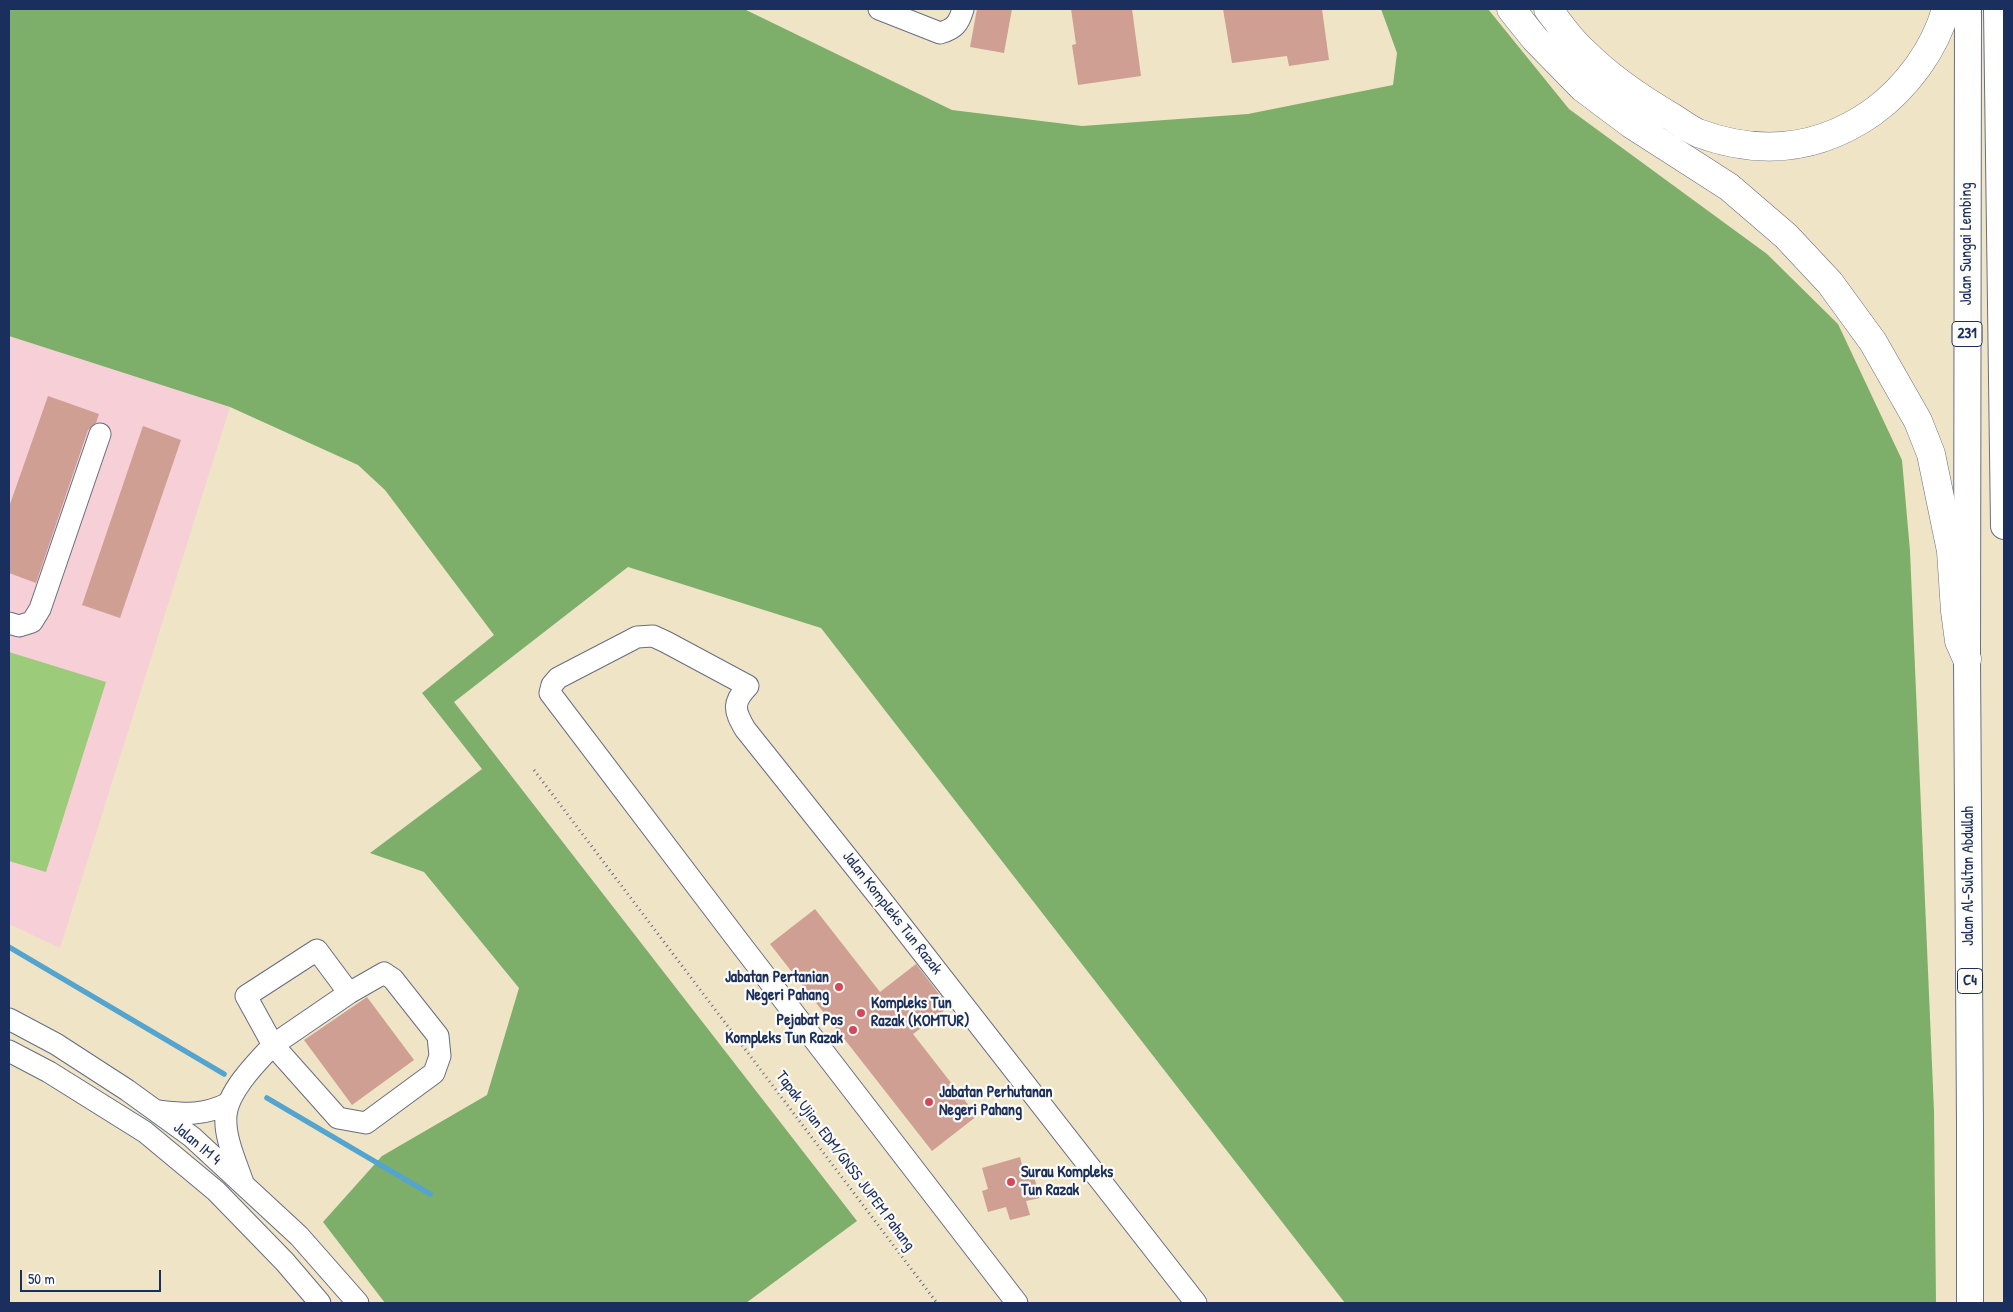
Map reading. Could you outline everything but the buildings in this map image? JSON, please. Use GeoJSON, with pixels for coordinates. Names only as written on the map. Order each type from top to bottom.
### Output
{"type":"FeatureCollection","features":[{"type":"Feature","properties":{"kind":"highway"},"geometry":{"type":"LineString","coordinates":[[1511,9],[1535,40],[1584,88],[1631,124],[1729,187],[1780,230],[1830,283],[1873,342],[1918,421],[1931,454],[1951,551],[1959,641],[1967,659]]}},
{"type":"Feature","properties":{"kind":"highway"},"geometry":{"type":"LineString","coordinates":[[1548,9],[1583,52],[1640,98],[1696,132],[1740,144],[1782,147],[1819,140],[1864,118],[1881,106],[1899,90],[1924,58],[1941,26],[1946,9]]}},
{"type":"Feature","properties":{"kind":"main road","name":"Jalan Sungai Lembing"},"geometry":{"type":"LineString","coordinates":[[1967,659],[1968,9]]}},
{"type":"Feature","properties":{"kind":"main road","name":"Jalan Sungai Lembing"},"geometry":{"type":"LineString","coordinates":[[1997,9],[2004,526]]}},
{"type":"Feature","properties":{"kind":"main road","name":"Jalan Al-Sultan Abdullah"},"geometry":{"type":"LineString","coordinates":[[1967,659],[1970,1303]]}},
{"type":"Feature","properties":{"kind":"street"},"geometry":{"type":"LineString","coordinates":[[879,9],[940,33],[956,27],[963,9]]}},
{"type":"Feature","properties":{"kind":"street"},"geometry":{"type":"LineString","coordinates":[[9,623],[19,626],[32,622],[40,609],[100,434]]}},
{"type":"Feature","properties":{"kind":"street","name":"Jalan Kompleks Tun Razak"},"geometry":{"type":"LineString","coordinates":[[1017,1303],[550,693],[552,685],[558,678],[637,637],[652,636],[748,686],[738,696],[736,712],[745,729],[883,902],[897,943],[979,1049],[1016,1072],[1196,1303]]}},
{"type":"Feature","properties":{"kind":"street"},"geometry":{"type":"LineString","coordinates":[[244,1186],[228,1134],[226,1116],[229,1103],[249,1072],[273,1045],[349,993],[384,973],[393,979],[438,1036],[440,1056],[434,1073],[366,1123],[338,1118],[273,1045],[246,996],[317,950],[349,993]]}},
{"type":"Feature","properties":{"kind":"street","name":"Jalan IM 4"},"geometry":{"type":"LineString","coordinates":[[9,1019],[56,1044],[127,1090],[192,1137],[299,1236],[358,1303]]}},
{"type":"Feature","properties":{"kind":"street","name":"Jalan IM 4"},"geometry":{"type":"LineString","coordinates":[[9,1051],[49,1072],[145,1132],[216,1191],[285,1262],[320,1303]]}},
{"type":"Feature","properties":{"kind":"street"},"geometry":{"type":"LineString","coordinates":[[155,1110],[188,1114],[212,1111],[229,1103]]}},
{"type":"Feature","properties":{"kind":"path","name":"Tapak Ujian EDM/GNSS JUPEM Pahang"},"geometry":{"type":"LineString","coordinates":[[534,770],[937,1303]]}},
{"type":"Feature","properties":{"kind":"shaded area"},"geometry":{"type":"Polygon","coordinates":[[[9,336],[230,407],[60,948],[9,924],[9,336]]]}},
{"type":"Feature","properties":{"kind":"green space"},"geometry":{"type":"Polygon","coordinates":[[[9,9],[744,9],[952,110],[1082,126],[1248,114],[1393,85],[1397,53],[1381,9],[1488,9],[1569,109],[1767,254],[1838,324],[1902,460],[1910,551],[1934,1111],[1936,1303],[1345,1303],[821,628],[628,567],[454,702],[857,1221],[746,1303],[385,1303],[323,1222],[382,1156],[487,1095],[519,988],[424,872],[370,853],[482,769],[422,693],[494,635],[385,490],[358,465],[230,407],[9,336],[9,9]]]}},
{"type":"Feature","properties":{"kind":"green space"},"geometry":{"type":"Polygon","coordinates":[[[9,652],[106,682],[46,872],[9,861],[9,652]]]}},
{"type":"Feature","properties":{"kind":"waterway"},"geometry":{"type":"LineString","coordinates":[[9,947],[224,1074]]}},
{"type":"Feature","properties":{"kind":"waterway"},"geometry":{"type":"LineString","coordinates":[[267,1098],[430,1194]]}},
{"type":"Feature","properties":{"kind":"place","name":"Jabatan Pertanian Negeri Pahang"},"geometry":{"type":"Point","coordinates":[839,987]}},
{"type":"Feature","properties":{"kind":"place","name":"Kompleks Tun Razak (KOMTUR)"},"geometry":{"type":"Point","coordinates":[861,1013]}},
{"type":"Feature","properties":{"kind":"place","name":"Pejabat Pos Kompleks Tun Razak"},"geometry":{"type":"Point","coordinates":[853,1030]}},
{"type":"Feature","properties":{"kind":"place","name":"Jabatan Perhutanan Negeri Pahang"},"geometry":{"type":"Point","coordinates":[929,1102]}},
{"type":"Feature","properties":{"kind":"place","name":"Surau Kompleks Tun Razak"},"geometry":{"type":"Point","coordinates":[1011,1182]}}]}
